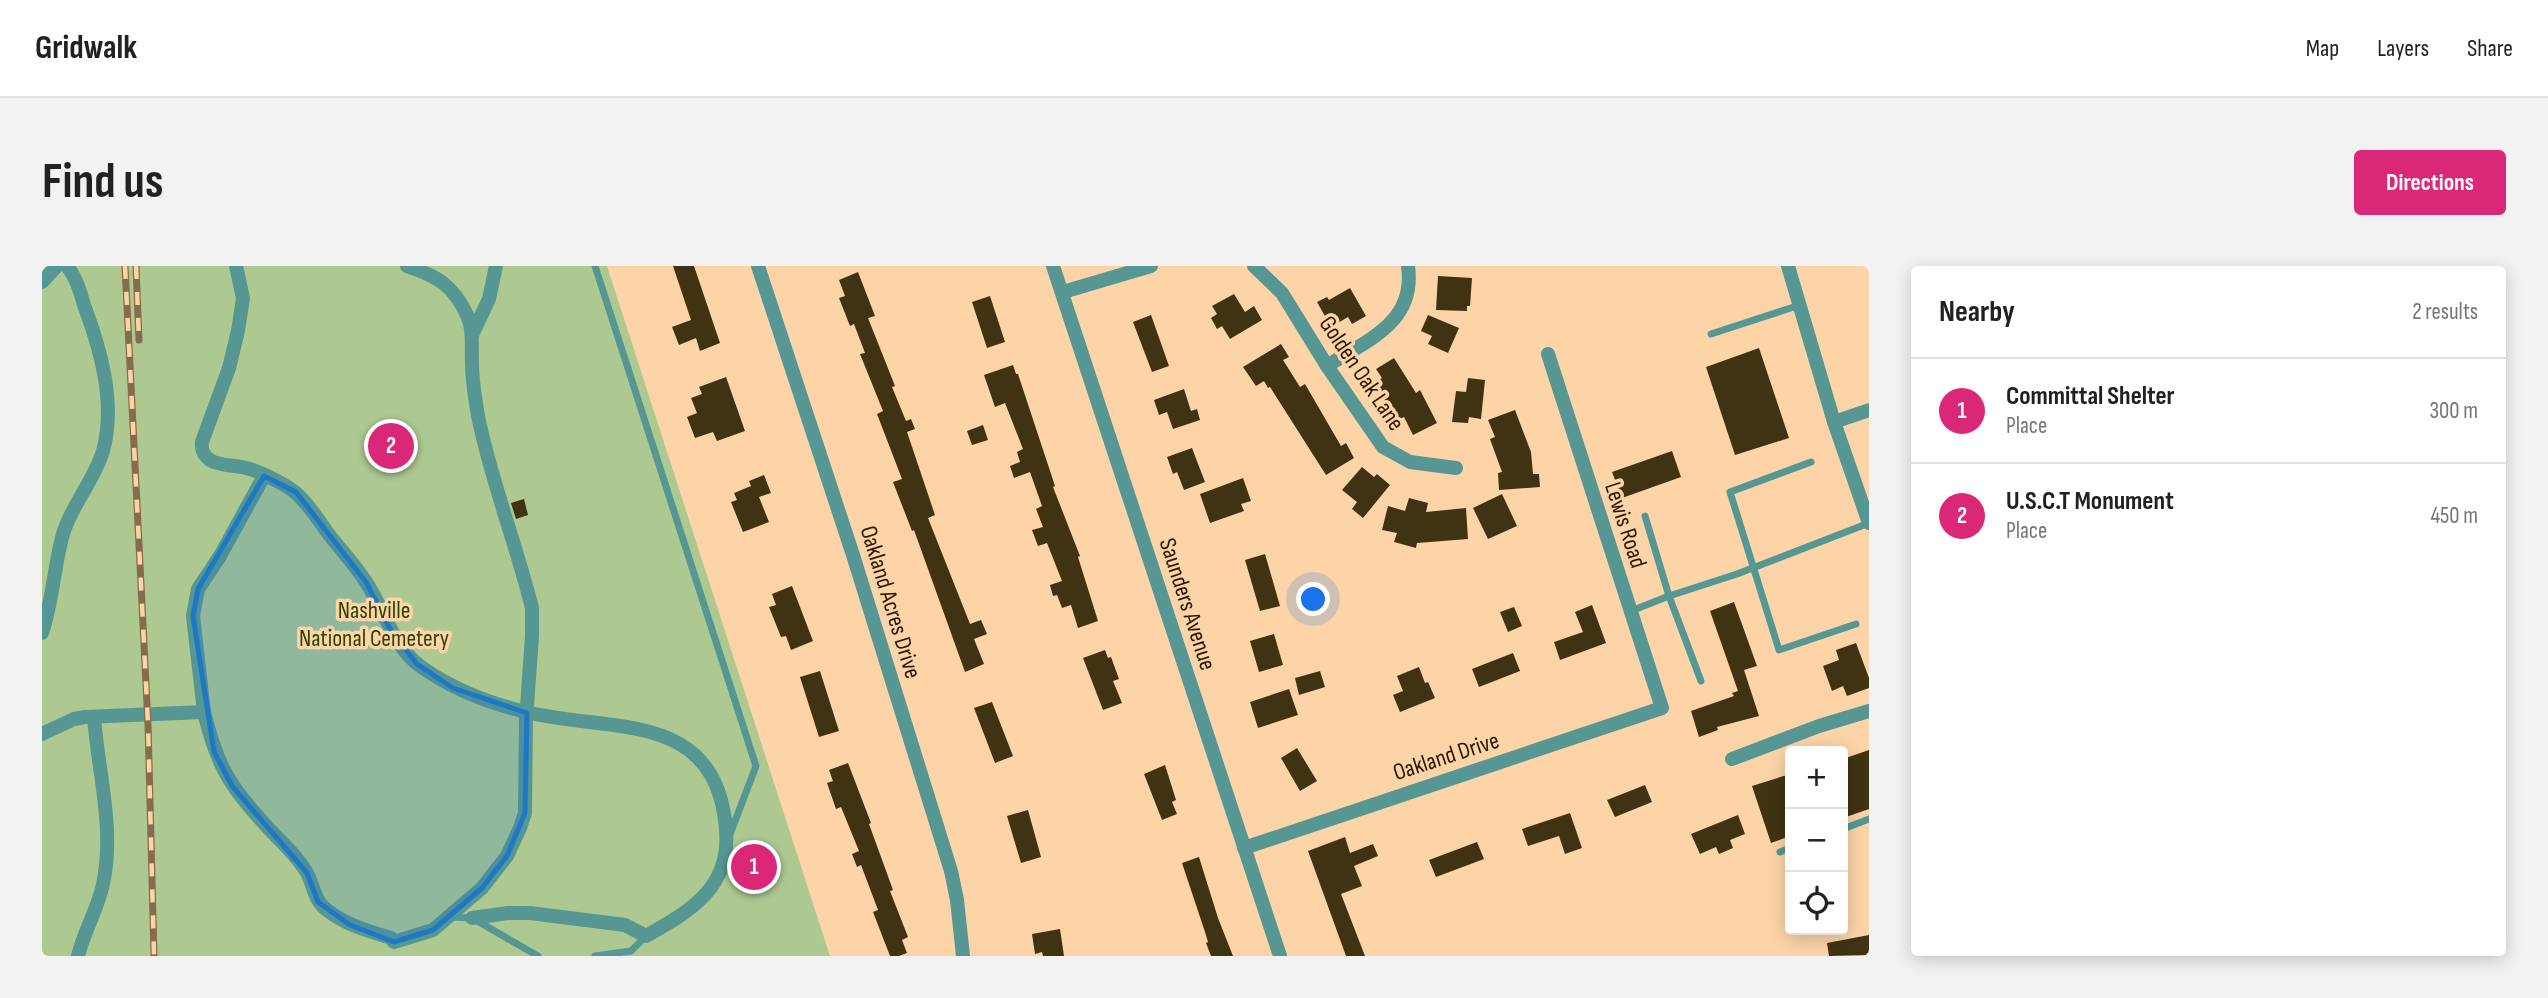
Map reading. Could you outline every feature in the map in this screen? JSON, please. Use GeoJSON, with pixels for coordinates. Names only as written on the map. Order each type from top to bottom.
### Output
{"type":"FeatureCollection","features":[{"type":"Feature","properties":{"kind":"street"},"geometry":{"type":"LineString","coordinates":[[42,282],[57,266]]}},
{"type":"Feature","properties":{"kind":"street"},"geometry":{"type":"LineString","coordinates":[[42,633],[64,531],[97,467],[107,429],[107,405],[98,348],[76,280],[67,266]]}},
{"type":"Feature","properties":{"kind":"street"},"geometry":{"type":"LineString","coordinates":[[236,266],[243,298],[238,331],[229,368],[201,449],[204,455],[212,462],[248,469],[296,492],[366,582],[390,629],[417,664],[453,688],[527,713],[635,728],[669,738],[693,754],[717,784],[724,807],[727,843],[720,876],[709,893],[674,921],[646,936],[625,925],[530,914],[508,913],[472,918]]}},
{"type":"Feature","properties":{"kind":"street"},"geometry":{"type":"LineString","coordinates":[[264,476],[220,556],[198,589],[193,616],[204,712],[214,752],[232,786],[262,822],[286,845],[307,873],[318,902],[327,911],[350,925],[391,938],[394,942],[433,930],[482,888],[507,856],[520,828],[524,813],[532,608],[484,447],[474,393],[472,335],[468,317],[443,281],[407,266]]}},
{"type":"Feature","properties":{"kind":"street"},"geometry":{"type":"LineString","coordinates":[[472,335],[489,299],[496,266]]}},
{"type":"Feature","properties":{"kind":"street","name":"Oakland Acres Drive"},"geometry":{"type":"LineString","coordinates":[[758,266],[853,555],[951,871],[963,956]]}},
{"type":"Feature","properties":{"kind":"street","name":"Saunders Avenue"},"geometry":{"type":"LineString","coordinates":[[1053,266],[1280,956]]}},
{"type":"Feature","properties":{"kind":"street"},"geometry":{"type":"LineString","coordinates":[[1063,292],[1152,266]]}},
{"type":"Feature","properties":{"kind":"street","name":"Golden Oak Lane"},"geometry":{"type":"LineString","coordinates":[[1254,266],[1282,293],[1327,366],[1383,447],[1410,462],[1456,468]]}},
{"type":"Feature","properties":{"kind":"street"},"geometry":{"type":"LineString","coordinates":[[1327,366],[1390,326],[1407,297],[1408,266]]}},
{"type":"Feature","properties":{"kind":"street"},"geometry":{"type":"LineString","coordinates":[[1788,266],[1834,422],[1869,523]]}},
{"type":"Feature","properties":{"kind":"street","name":"Lewis Road"},"geometry":{"type":"LineString","coordinates":[[1548,354],[1662,708]]}},
{"type":"Feature","properties":{"kind":"street"},"geometry":{"type":"LineString","coordinates":[[1834,422],[1869,410]]}},
{"type":"Feature","properties":{"kind":"street","name":"Oakland Drive"},"geometry":{"type":"LineString","coordinates":[[1244,848],[1662,708]]}},
{"type":"Feature","properties":{"kind":"street"},"geometry":{"type":"LineString","coordinates":[[1732,759],[1819,726],[1869,711]]}},
{"type":"Feature","properties":{"kind":"street"},"geometry":{"type":"LineString","coordinates":[[42,734],[74,719],[204,712]]}},
{"type":"Feature","properties":{"kind":"street"},"geometry":{"type":"LineString","coordinates":[[78,956],[96,912],[104,883],[109,839],[94,717]]}},
{"type":"Feature","properties":{"kind":"lane"},"geometry":{"type":"LineString","coordinates":[[595,266],[756,766],[727,843]]}},
{"type":"Feature","properties":{"kind":"lane"},"geometry":{"type":"LineString","coordinates":[[1711,334],[1801,305]]}},
{"type":"Feature","properties":{"kind":"lane"},"geometry":{"type":"LineString","coordinates":[[1811,462],[1730,492],[1779,650],[1856,624]]}},
{"type":"Feature","properties":{"kind":"lane"},"geometry":{"type":"LineString","coordinates":[[1644,516],[1669,596],[1701,681]]}},
{"type":"Feature","properties":{"kind":"lane"},"geometry":{"type":"LineString","coordinates":[[1630,611],[1869,523]]}},
{"type":"Feature","properties":{"kind":"lane"},"geometry":{"type":"LineString","coordinates":[[1848,827],[1869,819]]}},
{"type":"Feature","properties":{"kind":"lane"},"geometry":{"type":"LineString","coordinates":[[1780,852],[1785,850]]}},
{"type":"Feature","properties":{"kind":"lane"},"geometry":{"type":"LineString","coordinates":[[449,917],[472,918],[538,956]]}},
{"type":"Feature","properties":{"kind":"lane"},"geometry":{"type":"LineString","coordinates":[[596,956],[631,951],[646,936]]}},
{"type":"Feature","properties":{"kind":"highlighted area"},"geometry":{"type":"Polygon","coordinates":[[[264,476],[296,492],[366,582],[390,629],[417,664],[453,688],[527,713],[525,813],[507,856],[482,888],[433,930],[394,942],[350,925],[318,902],[307,873],[232,786],[214,752],[193,616],[198,589],[264,476]]]}},
{"type":"Feature","properties":{"kind":"green space","name":"Nashville National Cemetery"},"geometry":{"type":"Polygon","coordinates":[[[42,266],[607,266],[830,956],[42,956],[42,266]]]}},
{"type":"Feature","properties":{"kind":"building"},"geometry":{"type":"Polygon","coordinates":[[[673,266],[694,266],[720,343],[700,351],[696,338],[679,345],[672,327],[691,320],[673,266]]]}},
{"type":"Feature","properties":{"kind":"building"},"geometry":{"type":"Polygon","coordinates":[[[858,272],[875,316],[868,318],[895,386],[892,387],[906,421],[911,419],[915,429],[907,432],[935,515],[928,518],[970,624],[981,620],[987,634],[974,639],[984,664],[965,672],[914,530],[912,531],[893,482],[902,479],[877,414],[883,411],[860,354],[865,353],[854,324],[850,326],[839,298],[845,296],[839,280],[858,272]]]}},
{"type":"Feature","properties":{"kind":"building"},"geometry":{"type":"Polygon","coordinates":[[[1438,276],[1472,278],[1470,306],[1467,306],[1467,311],[1436,310],[1438,276]]]}},
{"type":"Feature","properties":{"kind":"building"},"geometry":{"type":"Polygon","coordinates":[[[1350,288],[1366,316],[1352,324],[1348,317],[1331,327],[1317,302],[1327,297],[1329,300],[1350,288]]]}},
{"type":"Feature","properties":{"kind":"building"},"geometry":{"type":"Polygon","coordinates":[[[1234,294],[1245,312],[1254,306],[1262,320],[1230,339],[1222,326],[1217,329],[1211,318],[1217,314],[1212,306],[1234,294]]]}},
{"type":"Feature","properties":{"kind":"building"},"geometry":{"type":"Polygon","coordinates":[[[990,296],[1005,342],[987,348],[972,302],[990,296]]]}},
{"type":"Feature","properties":{"kind":"building"},"geometry":{"type":"Polygon","coordinates":[[[1151,315],[1169,366],[1152,372],[1133,322],[1151,315]]]}},
{"type":"Feature","properties":{"kind":"building"},"geometry":{"type":"Polygon","coordinates":[[[1428,315],[1459,328],[1448,353],[1428,344],[1432,336],[1421,331],[1428,315]]]}},
{"type":"Feature","properties":{"kind":"building"},"geometry":{"type":"Polygon","coordinates":[[[1281,344],[1289,357],[1283,360],[1300,387],[1305,384],[1341,446],[1346,443],[1354,458],[1326,475],[1270,387],[1268,388],[1264,381],[1256,386],[1243,367],[1281,344]]]}},
{"type":"Feature","properties":{"kind":"building"},"geometry":{"type":"Polygon","coordinates":[[[1759,348],[1789,438],[1735,455],[1706,367],[1759,348]]]}},
{"type":"Feature","properties":{"kind":"building"},"geometry":{"type":"Polygon","coordinates":[[[1394,358],[1416,393],[1420,390],[1437,423],[1413,435],[1404,417],[1395,421],[1374,383],[1382,378],[1376,369],[1394,358]]]}},
{"type":"Feature","properties":{"kind":"building"},"geometry":{"type":"Polygon","coordinates":[[[1013,365],[1055,486],[1053,487],[1080,556],[1078,557],[1098,621],[1078,628],[1071,605],[1062,608],[1057,595],[1053,596],[1050,585],[1062,581],[1047,543],[1038,546],[1032,530],[1043,527],[1036,509],[1042,506],[1030,472],[1014,478],[1010,466],[1020,462],[1017,452],[1023,449],[1005,403],[995,407],[984,375],[1013,365]]]}},
{"type":"Feature","properties":{"kind":"building"},"geometry":{"type":"Polygon","coordinates":[[[726,377],[745,431],[717,441],[713,432],[695,438],[687,417],[697,413],[691,398],[702,394],[699,387],[726,377]]]}},
{"type":"Feature","properties":{"kind":"building"},"geometry":{"type":"Polygon","coordinates":[[[1468,378],[1485,380],[1481,419],[1469,417],[1468,423],[1452,422],[1456,391],[1466,392],[1468,378]]]}},
{"type":"Feature","properties":{"kind":"building"},"geometry":{"type":"Polygon","coordinates":[[[1184,389],[1191,411],[1197,409],[1200,420],[1173,429],[1167,412],[1159,415],[1154,400],[1184,389]]]}},
{"type":"Feature","properties":{"kind":"building"},"geometry":{"type":"Polygon","coordinates":[[[1515,410],[1531,452],[1533,474],[1539,474],[1540,487],[1499,490],[1498,473],[1502,472],[1490,439],[1495,437],[1488,420],[1515,410]]]}},
{"type":"Feature","properties":{"kind":"building"},"geometry":{"type":"Polygon","coordinates":[[[983,425],[988,440],[972,445],[967,431],[983,425]]]}},
{"type":"Feature","properties":{"kind":"building"},"geometry":{"type":"Polygon","coordinates":[[[1192,448],[1205,482],[1184,490],[1177,472],[1173,474],[1167,457],[1192,448]]]}},
{"type":"Feature","properties":{"kind":"building"},"geometry":{"type":"Polygon","coordinates":[[[1672,451],[1681,477],[1622,498],[1612,472],[1672,451]]]}},
{"type":"Feature","properties":{"kind":"building"},"geometry":{"type":"Polygon","coordinates":[[[1362,467],[1374,477],[1377,474],[1390,485],[1363,518],[1352,509],[1357,502],[1342,490],[1362,467]]]}},
{"type":"Feature","properties":{"kind":"building"},"geometry":{"type":"Polygon","coordinates":[[[764,475],[771,493],[759,497],[769,522],[743,532],[731,502],[737,500],[734,493],[751,486],[749,481],[764,475]]]}},
{"type":"Feature","properties":{"kind":"building"},"geometry":{"type":"Polygon","coordinates":[[[1243,478],[1251,501],[1241,504],[1244,511],[1210,523],[1200,494],[1243,478]]]}},
{"type":"Feature","properties":{"kind":"building"},"geometry":{"type":"Polygon","coordinates":[[[1502,494],[1517,526],[1488,539],[1473,508],[1502,494]]]}},
{"type":"Feature","properties":{"kind":"building"},"geometry":{"type":"Polygon","coordinates":[[[1409,498],[1428,503],[1426,512],[1466,508],[1468,539],[1417,543],[1416,548],[1394,542],[1397,533],[1382,530],[1388,506],[1405,511],[1409,498]]]}},
{"type":"Feature","properties":{"kind":"building"},"geometry":{"type":"Polygon","coordinates":[[[524,499],[528,515],[516,519],[511,503],[524,499]]]}},
{"type":"Feature","properties":{"kind":"building"},"geometry":{"type":"Polygon","coordinates":[[[1265,554],[1280,606],[1260,611],[1245,560],[1265,554]]]}},
{"type":"Feature","properties":{"kind":"building"},"geometry":{"type":"Polygon","coordinates":[[[792,586],[813,641],[791,650],[786,636],[781,637],[769,607],[776,605],[772,594],[792,586]]]}},
{"type":"Feature","properties":{"kind":"building"},"geometry":{"type":"Polygon","coordinates":[[[1734,602],[1757,666],[1744,670],[1759,716],[1717,727],[1718,730],[1699,737],[1691,711],[1734,696],[1732,693],[1738,691],[1710,611],[1734,602]]]}},
{"type":"Feature","properties":{"kind":"building"},"geometry":{"type":"Polygon","coordinates":[[[1592,605],[1606,643],[1560,660],[1554,642],[1583,632],[1575,612],[1592,605]]]}},
{"type":"Feature","properties":{"kind":"building"},"geometry":{"type":"Polygon","coordinates":[[[1514,607],[1522,626],[1508,632],[1500,612],[1514,607]]]}},
{"type":"Feature","properties":{"kind":"building"},"geometry":{"type":"Polygon","coordinates":[[[1274,634],[1283,665],[1259,672],[1250,641],[1274,634]]]}},
{"type":"Feature","properties":{"kind":"building"},"geometry":{"type":"Polygon","coordinates":[[[1856,643],[1869,678],[1869,688],[1847,696],[1843,686],[1832,691],[1823,666],[1839,660],[1836,650],[1856,643]]]}},
{"type":"Feature","properties":{"kind":"building"},"geometry":{"type":"Polygon","coordinates":[[[1105,650],[1108,658],[1111,657],[1119,679],[1113,681],[1122,703],[1103,710],[1083,658],[1105,650]]]}},
{"type":"Feature","properties":{"kind":"building"},"geometry":{"type":"Polygon","coordinates":[[[1513,653],[1520,671],[1479,687],[1472,669],[1513,653]]]}},
{"type":"Feature","properties":{"kind":"building"},"geometry":{"type":"Polygon","coordinates":[[[1419,667],[1435,698],[1400,712],[1393,695],[1403,691],[1397,676],[1419,667]]]}},
{"type":"Feature","properties":{"kind":"building"},"geometry":{"type":"Polygon","coordinates":[[[820,671],[839,731],[819,737],[800,677],[820,671]]]}},
{"type":"Feature","properties":{"kind":"building"},"geometry":{"type":"Polygon","coordinates":[[[1320,671],[1325,687],[1299,695],[1295,678],[1320,671]]]}},
{"type":"Feature","properties":{"kind":"building"},"geometry":{"type":"Polygon","coordinates":[[[1289,689],[1298,715],[1258,728],[1250,702],[1289,689]]]}},
{"type":"Feature","properties":{"kind":"building"},"geometry":{"type":"Polygon","coordinates":[[[992,702],[1013,756],[995,763],[974,708],[992,702]]]}},
{"type":"Feature","properties":{"kind":"building"},"geometry":{"type":"Polygon","coordinates":[[[1297,748],[1317,781],[1300,791],[1281,758],[1297,748]]]}},
{"type":"Feature","properties":{"kind":"building"},"geometry":{"type":"Polygon","coordinates":[[[1869,750],[1869,809],[1848,816],[1848,809],[1848,757],[1869,750]]]}},
{"type":"Feature","properties":{"kind":"building"},"geometry":{"type":"Polygon","coordinates":[[[848,763],[871,823],[869,824],[893,890],[890,891],[908,937],[902,940],[907,953],[899,956],[890,956],[873,912],[878,910],[861,865],[857,867],[852,854],[859,851],[841,807],[836,809],[827,783],[833,781],[829,770],[848,763]]]}},
{"type":"Feature","properties":{"kind":"building"},"geometry":{"type":"Polygon","coordinates":[[[1165,765],[1176,800],[1172,802],[1177,814],[1162,820],[1144,774],[1165,765]]]}},
{"type":"Feature","properties":{"kind":"building"},"geometry":{"type":"Polygon","coordinates":[[[1785,776],[1785,838],[1771,843],[1752,786],[1785,776]]]}},
{"type":"Feature","properties":{"kind":"building"},"geometry":{"type":"Polygon","coordinates":[[[1645,785],[1652,802],[1615,817],[1607,800],[1645,785]]]}},
{"type":"Feature","properties":{"kind":"building"},"geometry":{"type":"Polygon","coordinates":[[[1028,810],[1041,857],[1021,863],[1007,816],[1028,810]]]}},
{"type":"Feature","properties":{"kind":"building"},"geometry":{"type":"Polygon","coordinates":[[[1570,813],[1582,848],[1565,854],[1559,836],[1528,846],[1522,829],[1570,813]]]}},
{"type":"Feature","properties":{"kind":"building"},"geometry":{"type":"Polygon","coordinates":[[[1738,815],[1745,834],[1730,840],[1733,848],[1719,854],[1716,847],[1700,854],[1691,834],[1738,815]]]}},
{"type":"Feature","properties":{"kind":"building"},"geometry":{"type":"Polygon","coordinates":[[[1345,837],[1350,853],[1373,844],[1378,856],[1354,866],[1362,886],[1341,894],[1365,956],[1346,956],[1308,851],[1345,837]]]}},
{"type":"Feature","properties":{"kind":"building"},"geometry":{"type":"Polygon","coordinates":[[[1477,842],[1484,859],[1436,877],[1429,860],[1477,842]]]}},
{"type":"Feature","properties":{"kind":"building"},"geometry":{"type":"Polygon","coordinates":[[[748,857],[765,861],[761,878],[744,873],[748,857]]]}},
{"type":"Feature","properties":{"kind":"building"},"geometry":{"type":"Polygon","coordinates":[[[1199,857],[1233,956],[1211,956],[1206,943],[1208,942],[1182,863],[1199,857]]]}},
{"type":"Feature","properties":{"kind":"building"},"geometry":{"type":"Polygon","coordinates":[[[1060,929],[1064,956],[1043,956],[1042,952],[1035,954],[1032,934],[1060,929]]]}},
{"type":"Feature","properties":{"kind":"building"},"geometry":{"type":"Polygon","coordinates":[[[1869,935],[1869,955],[1829,956],[1827,943],[1869,935]]]}},
{"type":"Feature","properties":{"kind":"railway"},"geometry":{"type":"LineString","coordinates":[[125,266],[148,724],[154,956]]}},
{"type":"Feature","properties":{"kind":"railway"},"geometry":{"type":"LineString","coordinates":[[136,266],[139,340]]}},
{"type":"Feature","properties":{"kind":"place","name":"U.S.C.T Monument"},"geometry":{"type":"Point","coordinates":[391,446]}},
{"type":"Feature","properties":{"kind":"place","name":"Committal Shelter"},"geometry":{"type":"Point","coordinates":[754,867]}}]}
